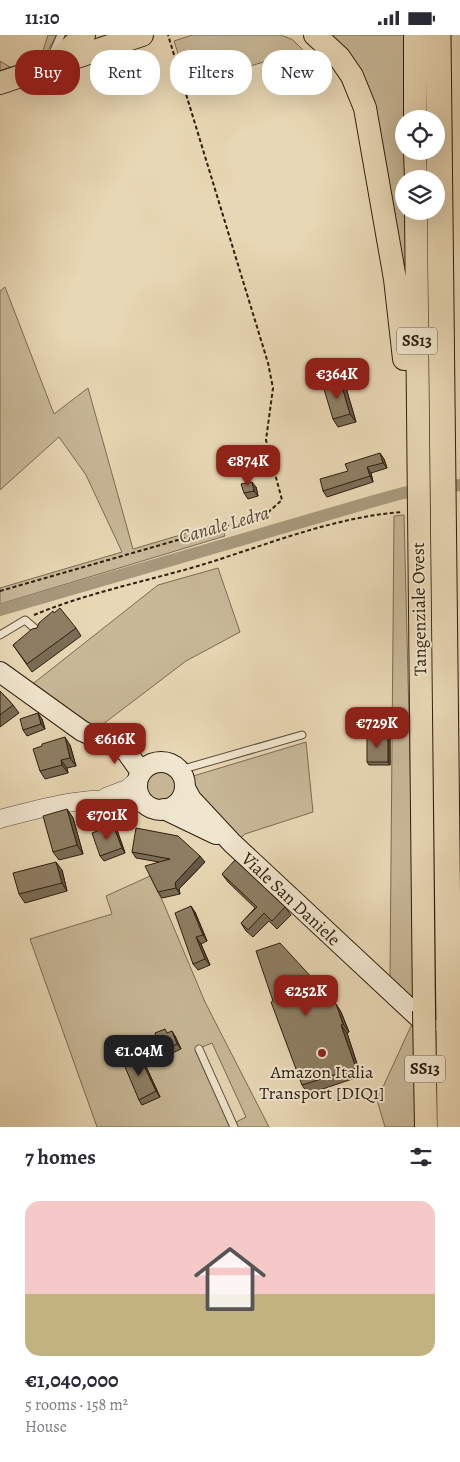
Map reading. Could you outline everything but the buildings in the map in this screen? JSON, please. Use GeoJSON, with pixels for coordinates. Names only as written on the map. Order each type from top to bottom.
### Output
{"type":"FeatureCollection","features":[{"type":"Feature","properties":{"kind":"highway"},"geometry":{"type":"LineString","coordinates":[[438,35],[424,491],[449,1030],[450,1127]]}},
{"type":"Feature","properties":{"kind":"main road"},"geometry":{"type":"LineString","coordinates":[[69,50],[84,35]]}},
{"type":"Feature","properties":{"kind":"main road"},"geometry":{"type":"LineString","coordinates":[[80,56],[142,35]]}},
{"type":"Feature","properties":{"kind":"main road"},"geometry":{"type":"LineString","coordinates":[[315,35],[343,63],[352,77],[365,108],[395,279],[406,377],[407,449],[424,491]]}},
{"type":"Feature","properties":{"kind":"main road"},"geometry":{"type":"LineString","coordinates":[[415,35],[415,110]]}},
{"type":"Feature","properties":{"kind":"main road"},"geometry":{"type":"LineString","coordinates":[[0,83],[15,78]]}},
{"type":"Feature","properties":{"kind":"main road","name":"Tangenziale Ovest"},"geometry":{"type":"LineString","coordinates":[[416,220],[424,491],[424,1011],[426,1127]]}},
{"type":"Feature","properties":{"kind":"main road"},"geometry":{"type":"LineString","coordinates":[[0,672],[82,731],[104,741],[126,751],[140,776],[138,791],[155,807],[179,801],[176,773],[138,747],[104,741]]}},
{"type":"Feature","properties":{"kind":"main road","name":"Viale San Daniele"},"geometry":{"type":"LineString","coordinates":[[140,776],[150,764],[176,773],[191,799],[232,843],[460,1056]]}},
{"type":"Feature","properties":{"kind":"main road","name":"Viale San Daniele"},"geometry":{"type":"LineString","coordinates":[[155,807],[197,823],[232,843]]}},
{"type":"Feature","properties":{"kind":"street","name":"Viale San Daniele"},"geometry":{"type":"LineString","coordinates":[[0,819],[54,805],[101,799],[127,789],[140,776]]}},
{"type":"Feature","properties":{"kind":"street","name":"Viale San Daniele"},"geometry":{"type":"LineString","coordinates":[[101,799],[155,807]]}},
{"type":"Feature","properties":{"kind":"lane"},"geometry":{"type":"LineString","coordinates":[[54,50],[61,35]]}},
{"type":"Feature","properties":{"kind":"lane"},"geometry":{"type":"LineString","coordinates":[[0,635],[25,620],[39,632]]}},
{"type":"Feature","properties":{"kind":"lane"},"geometry":{"type":"LineString","coordinates":[[176,773],[302,735]]}},
{"type":"Feature","properties":{"kind":"lane"},"geometry":{"type":"LineString","coordinates":[[199,1049],[234,1127]]}},
{"type":"Feature","properties":{"kind":"path"},"geometry":{"type":"LineString","coordinates":[[0,591],[265,515],[282,500],[266,440],[273,388],[268,363],[168,35]]}},
{"type":"Feature","properties":{"kind":"path"},"geometry":{"type":"LineString","coordinates":[[25,620],[92,595],[321,529],[385,513],[424,491]]}},
{"type":"Feature","properties":{"kind":"shaded area"},"geometry":{"type":"Polygon","coordinates":[[[48,35],[56,35],[48,50],[43,50],[48,35]]]}},
{"type":"Feature","properties":{"kind":"shaded area"},"geometry":{"type":"Polygon","coordinates":[[[192,35],[281,35],[293,40],[303,50],[262,50],[262,62],[252,66],[252,50],[177,50],[174,41],[192,35]]]}},
{"type":"Feature","properties":{"kind":"shaded area"},"geometry":{"type":"Polygon","coordinates":[[[325,35],[405,35],[404,110],[395,110],[395,160],[407,160],[407,170],[395,170],[395,220],[408,220],[409,332],[380,156],[325,35]]]}},
{"type":"Feature","properties":{"kind":"shaded area"},"geometry":{"type":"Polygon","coordinates":[[[0,61],[15,70],[15,71],[0,77],[0,61]]]}},
{"type":"Feature","properties":{"kind":"shaded area"},"geometry":{"type":"Polygon","coordinates":[[[5,287],[54,414],[88,388],[133,549],[221,523],[225,536],[0,604],[0,588],[122,552],[86,475],[59,437],[0,490],[0,291],[5,287]]]}},
{"type":"Feature","properties":{"kind":"shaded area"},"geometry":{"type":"Polygon","coordinates":[[[404,515],[416,1003],[390,976],[394,516],[404,515]]]}},
{"type":"Feature","properties":{"kind":"shaded area"},"geometry":{"type":"Polygon","coordinates":[[[218,568],[240,632],[186,661],[94,731],[30,686],[158,585],[218,568]]]}},
{"type":"Feature","properties":{"kind":"shaded area"},"geometry":{"type":"Polygon","coordinates":[[[306,742],[313,812],[245,834],[237,841],[199,798],[190,777],[306,742]]]}},
{"type":"Feature","properties":{"kind":"shaded area"},"geometry":{"type":"Polygon","coordinates":[[[161,769],[167,770],[172,774],[176,779],[176,791],[172,796],[167,800],[161,801],[155,800],[150,796],[146,791],[145,785],[146,779],[150,774],[155,770],[161,769]]]}},
{"type":"Feature","properties":{"kind":"shaded area"},"geometry":{"type":"Polygon","coordinates":[[[150,876],[163,902],[205,1002],[269,1127],[238,1127],[236,1122],[246,1117],[212,1043],[195,1050],[230,1127],[97,1127],[30,939],[112,914],[106,896],[150,876]]]}},
{"type":"Feature","properties":{"kind":"shaded area"},"geometry":{"type":"Polygon","coordinates":[[[411,1026],[417,1031],[418,1127],[385,1127],[377,1100],[411,1026]]]}},
{"type":"Feature","properties":{"kind":"waterway","name":"Canale Ledra"},"geometry":{"type":"LineString","coordinates":[[0,610],[403,493],[460,485]]}},
{"type":"Feature","properties":{"kind":"place","name":"Amazon Italia Transport [DIQ1]"},"geometry":{"type":"Point","coordinates":[322,1053]}}]}
